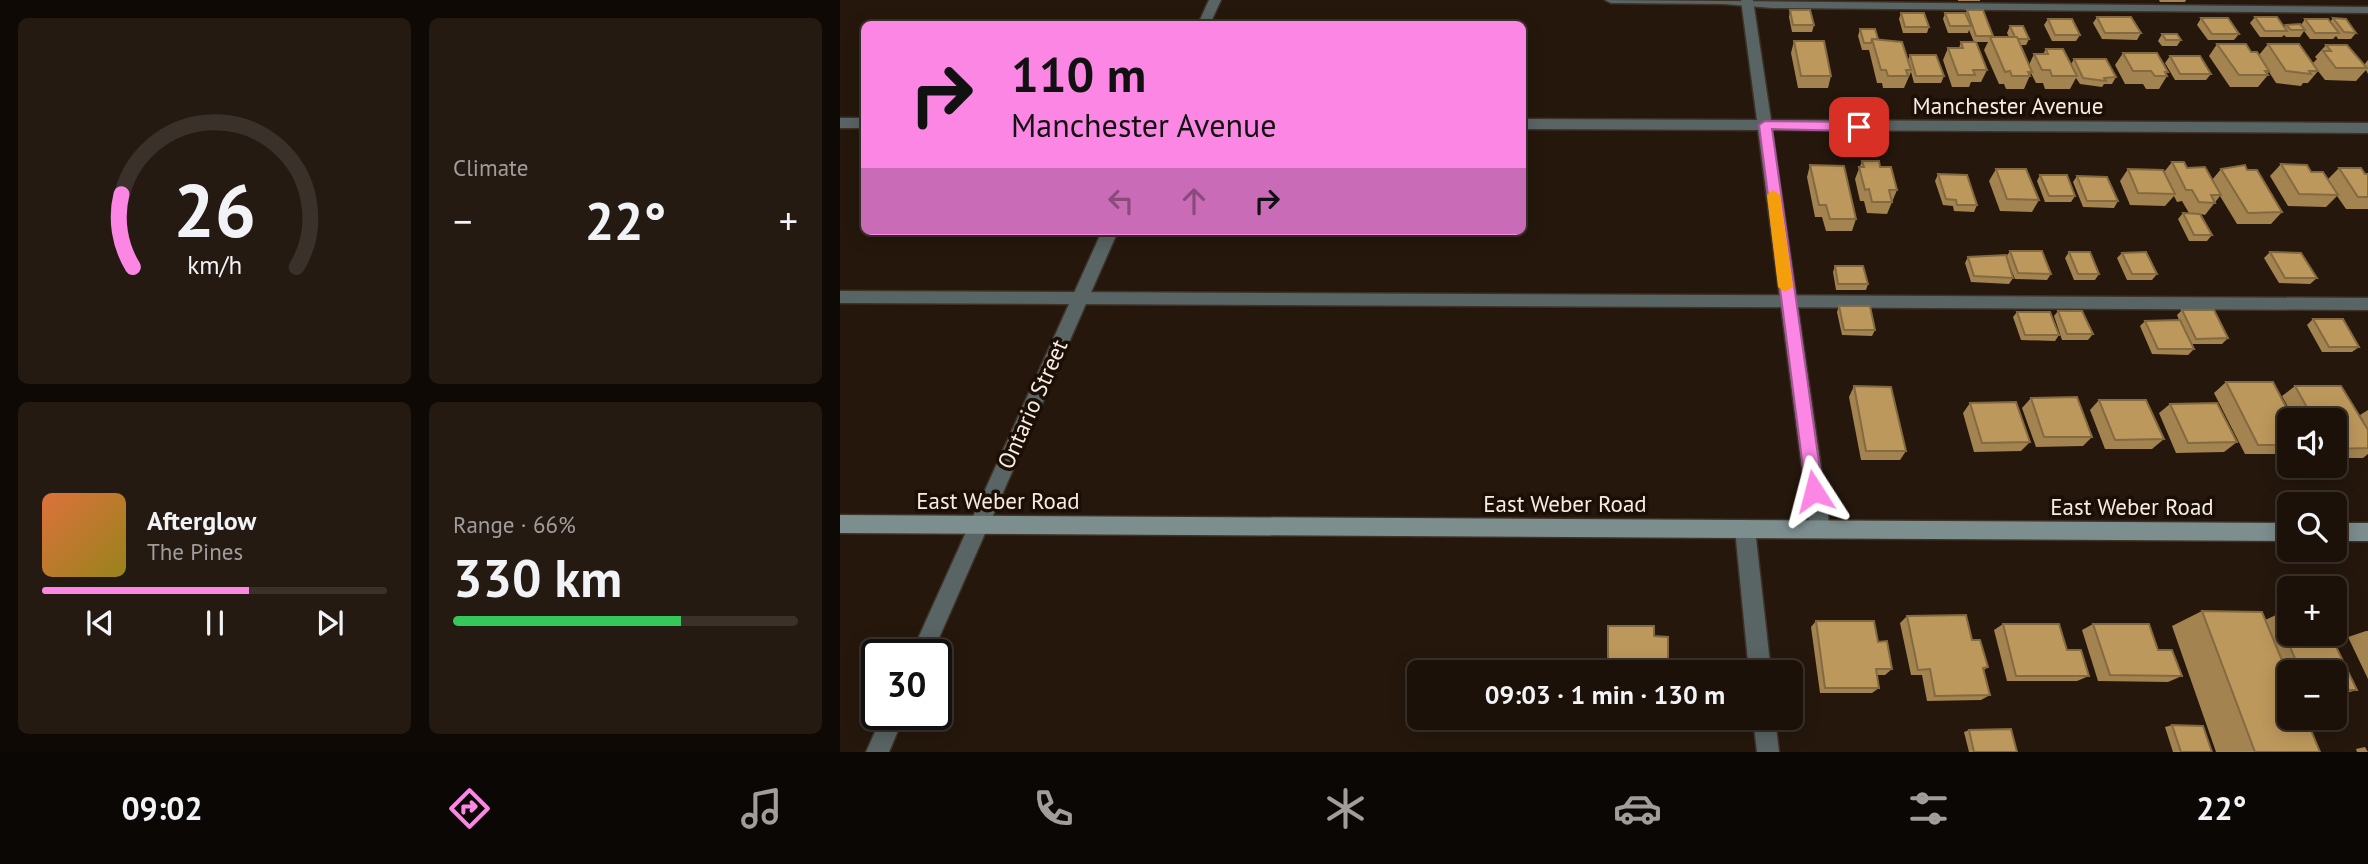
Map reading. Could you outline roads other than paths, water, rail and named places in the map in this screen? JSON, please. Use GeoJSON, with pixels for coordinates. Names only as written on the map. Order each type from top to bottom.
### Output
{"type":"FeatureCollection","features":[{"type":"Feature","properties":{"kind":"street"},"geometry":{"type":"LineString","coordinates":[[1205,21],[1215,0]]}},
{"type":"Feature","properties":{"kind":"street"},"geometry":{"type":"LineString","coordinates":[[1748,2],[1820,529]]}},
{"type":"Feature","properties":{"kind":"street"},"geometry":{"type":"LineString","coordinates":[[840,122],[861,123]]}},
{"type":"Feature","properties":{"kind":"street","name":"Manchester Avenue"},"geometry":{"type":"LineString","coordinates":[[1526,124],[2368,128]]}},
{"type":"Feature","properties":{"kind":"street","name":"Ontario Street"},"geometry":{"type":"LineString","coordinates":[[927,639],[1108,235]]}},
{"type":"Feature","properties":{"kind":"street","name":"East Weber Road"},"geometry":{"type":"LineString","coordinates":[[840,524],[2277,532]]}},
{"type":"Feature","properties":{"kind":"street"},"geometry":{"type":"LineString","coordinates":[[1745,529],[1759,660]]}},
{"type":"Feature","properties":{"kind":"street"},"geometry":{"type":"LineString","coordinates":[[2347,532],[2368,532]]}},
{"type":"Feature","properties":{"kind":"street"},"geometry":{"type":"LineString","coordinates":[[877,752],[887,730]]}},
{"type":"Feature","properties":{"kind":"street"},"geometry":{"type":"LineString","coordinates":[[1765,730],[1768,752]]}},
{"type":"Feature","properties":{"kind":"lane"},"geometry":{"type":"LineString","coordinates":[[1611,0],[2368,10]]}},
{"type":"Feature","properties":{"kind":"lane"},"geometry":{"type":"LineString","coordinates":[[840,297],[2368,304]]}}]}
